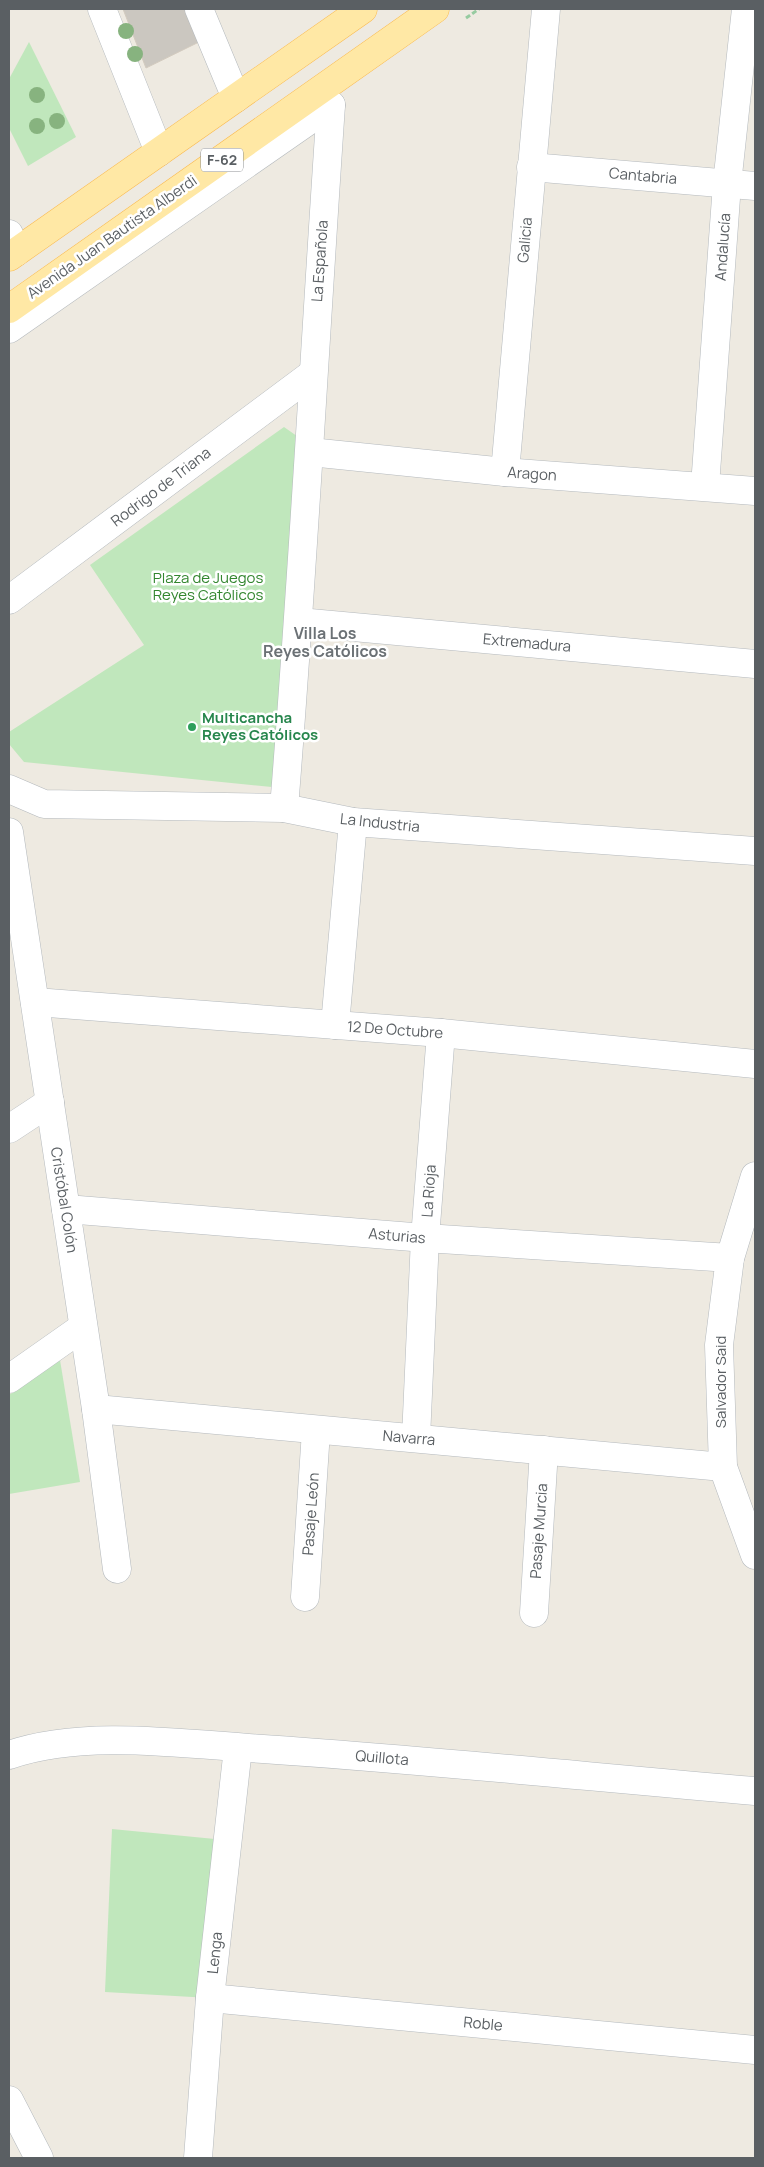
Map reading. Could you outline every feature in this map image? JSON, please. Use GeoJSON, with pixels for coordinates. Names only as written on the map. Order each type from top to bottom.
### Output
{"type":"FeatureCollection","features":[{"type":"Feature","properties":{"kind":"main road","name":"F-62"},"geometry":{"type":"LineString","coordinates":[[11,248],[159,152],[363,9]]}},
{"type":"Feature","properties":{"kind":"main road","name":"Avenida Juan Bautista Alberdi"},"geometry":{"type":"LineString","coordinates":[[9,309],[435,9]]}},
{"type":"Feature","properties":{"kind":"street"},"geometry":{"type":"LineString","coordinates":[[102,9],[159,152]]}},
{"type":"Feature","properties":{"kind":"street"},"geometry":{"type":"LineString","coordinates":[[199,9],[236,98]]}},
{"type":"Feature","properties":{"kind":"street","name":"Galicia"},"geometry":{"type":"LineString","coordinates":[[505,472],[546,9]]}},
{"type":"Feature","properties":{"kind":"street","name":"Andalucía"},"geometry":{"type":"LineString","coordinates":[[705,486],[728,184],[746,9]]}},
{"type":"Feature","properties":{"kind":"street","name":"La Española"},"geometry":{"type":"LineString","coordinates":[[9,329],[331,105],[312,374],[310,452],[300,622],[284,808]]}},
{"type":"Feature","properties":{"kind":"street","name":"Cantabria"},"geometry":{"type":"LineString","coordinates":[[531,167],[755,186]]}},
{"type":"Feature","properties":{"kind":"street","name":"Rodrigo de Triana"},"geometry":{"type":"LineString","coordinates":[[9,600],[312,374]]}},
{"type":"Feature","properties":{"kind":"street","name":"Aragon"},"geometry":{"type":"LineString","coordinates":[[310,452],[505,472],[755,491]]}},
{"type":"Feature","properties":{"kind":"street","name":"Extremadura"},"geometry":{"type":"LineString","coordinates":[[300,622],[755,664]]}},
{"type":"Feature","properties":{"kind":"street","name":"La Industria"},"geometry":{"type":"LineString","coordinates":[[9,789],[44,804],[284,808],[353,822],[755,851]]}},
{"type":"Feature","properties":{"kind":"street"},"geometry":{"type":"LineString","coordinates":[[335,1025],[353,822]]}},
{"type":"Feature","properties":{"kind":"street","name":"Cristóbal Colón"},"geometry":{"type":"LineString","coordinates":[[9,832],[11,865],[35,1002],[96,1409],[117,1570]]}},
{"type":"Feature","properties":{"kind":"street","name":"12 De Octubre"},"geometry":{"type":"LineString","coordinates":[[35,1002],[441,1033],[755,1064]]}},
{"type":"Feature","properties":{"kind":"street","name":"La Rioja"},"geometry":{"type":"LineString","coordinates":[[416,1438],[425,1238],[441,1033]]}},
{"type":"Feature","properties":{"kind":"street"},"geometry":{"type":"LineString","coordinates":[[9,1129],[50,1102]]}},
{"type":"Feature","properties":{"kind":"street","name":"Salvador Said"},"geometry":{"type":"LineString","coordinates":[[755,1176],[730,1258],[719,1345],[723,1466],[755,1555]]}},
{"type":"Feature","properties":{"kind":"street","name":"Asturias"},"geometry":{"type":"LineString","coordinates":[[66,1209],[425,1238],[730,1258]]}},
{"type":"Feature","properties":{"kind":"street"},"geometry":{"type":"LineString","coordinates":[[9,1379],[83,1327]]}},
{"type":"Feature","properties":{"kind":"street","name":"Navarra"},"geometry":{"type":"LineString","coordinates":[[96,1409],[316,1431],[416,1438],[723,1466]]}},
{"type":"Feature","properties":{"kind":"street","name":"Pasaje León"},"geometry":{"type":"LineString","coordinates":[[305,1596],[316,1431]]}},
{"type":"Feature","properties":{"kind":"street","name":"Pasaje Murcia"},"geometry":{"type":"LineString","coordinates":[[534,1613],[544,1450]]}},
{"type":"Feature","properties":{"kind":"street","name":"Quillota"},"geometry":{"type":"LineString","coordinates":[[9,1755],[28,1748],[83,1740],[238,1748],[755,1791]]}},
{"type":"Feature","properties":{"kind":"street","name":"Lenga"},"geometry":{"type":"LineString","coordinates":[[198,2158],[210,1998],[238,1748]]}},
{"type":"Feature","properties":{"kind":"street","name":"Roble"},"geometry":{"type":"LineString","coordinates":[[210,1998],[755,2050]]}},
{"type":"Feature","properties":{"kind":"street"},"geometry":{"type":"LineString","coordinates":[[9,2100],[39,2158]]}},
{"type":"Feature","properties":{"kind":"green space"},"geometry":{"type":"Polygon","coordinates":[[[29,42],[76,137],[28,166],[9,128],[9,79],[29,42]]]}},
{"type":"Feature","properties":{"kind":"green space","name":"Plaza de Juegos Reyes Católicos"},"geometry":{"type":"Polygon","coordinates":[[[284,427],[304,441],[282,788],[24,762],[9,744],[9,732],[144,645],[90,565],[284,427]]]}},
{"type":"Feature","properties":{"kind":"green space"},"geometry":{"type":"Polygon","coordinates":[[[60,1360],[80,1482],[9,1494],[9,1395],[60,1360]]]}},
{"type":"Feature","properties":{"kind":"green space"},"geometry":{"type":"Polygon","coordinates":[[[112,1829],[215,1839],[210,1998],[105,1992],[112,1829]]]}},
{"type":"Feature","properties":{"kind":"building"},"geometry":{"type":"Polygon","coordinates":[[[123,9],[187,9],[199,42],[146,68],[123,9]]]}},
{"type":"Feature","properties":{"kind":"place","name":"Multicancha Reyes Católicos"},"geometry":{"type":"Point","coordinates":[192,727]}},
{"type":"Feature","properties":{"kind":"district","name":"Villa Los Reyes Católicos"},"geometry":{"type":"Point","coordinates":[325,642]}}]}
